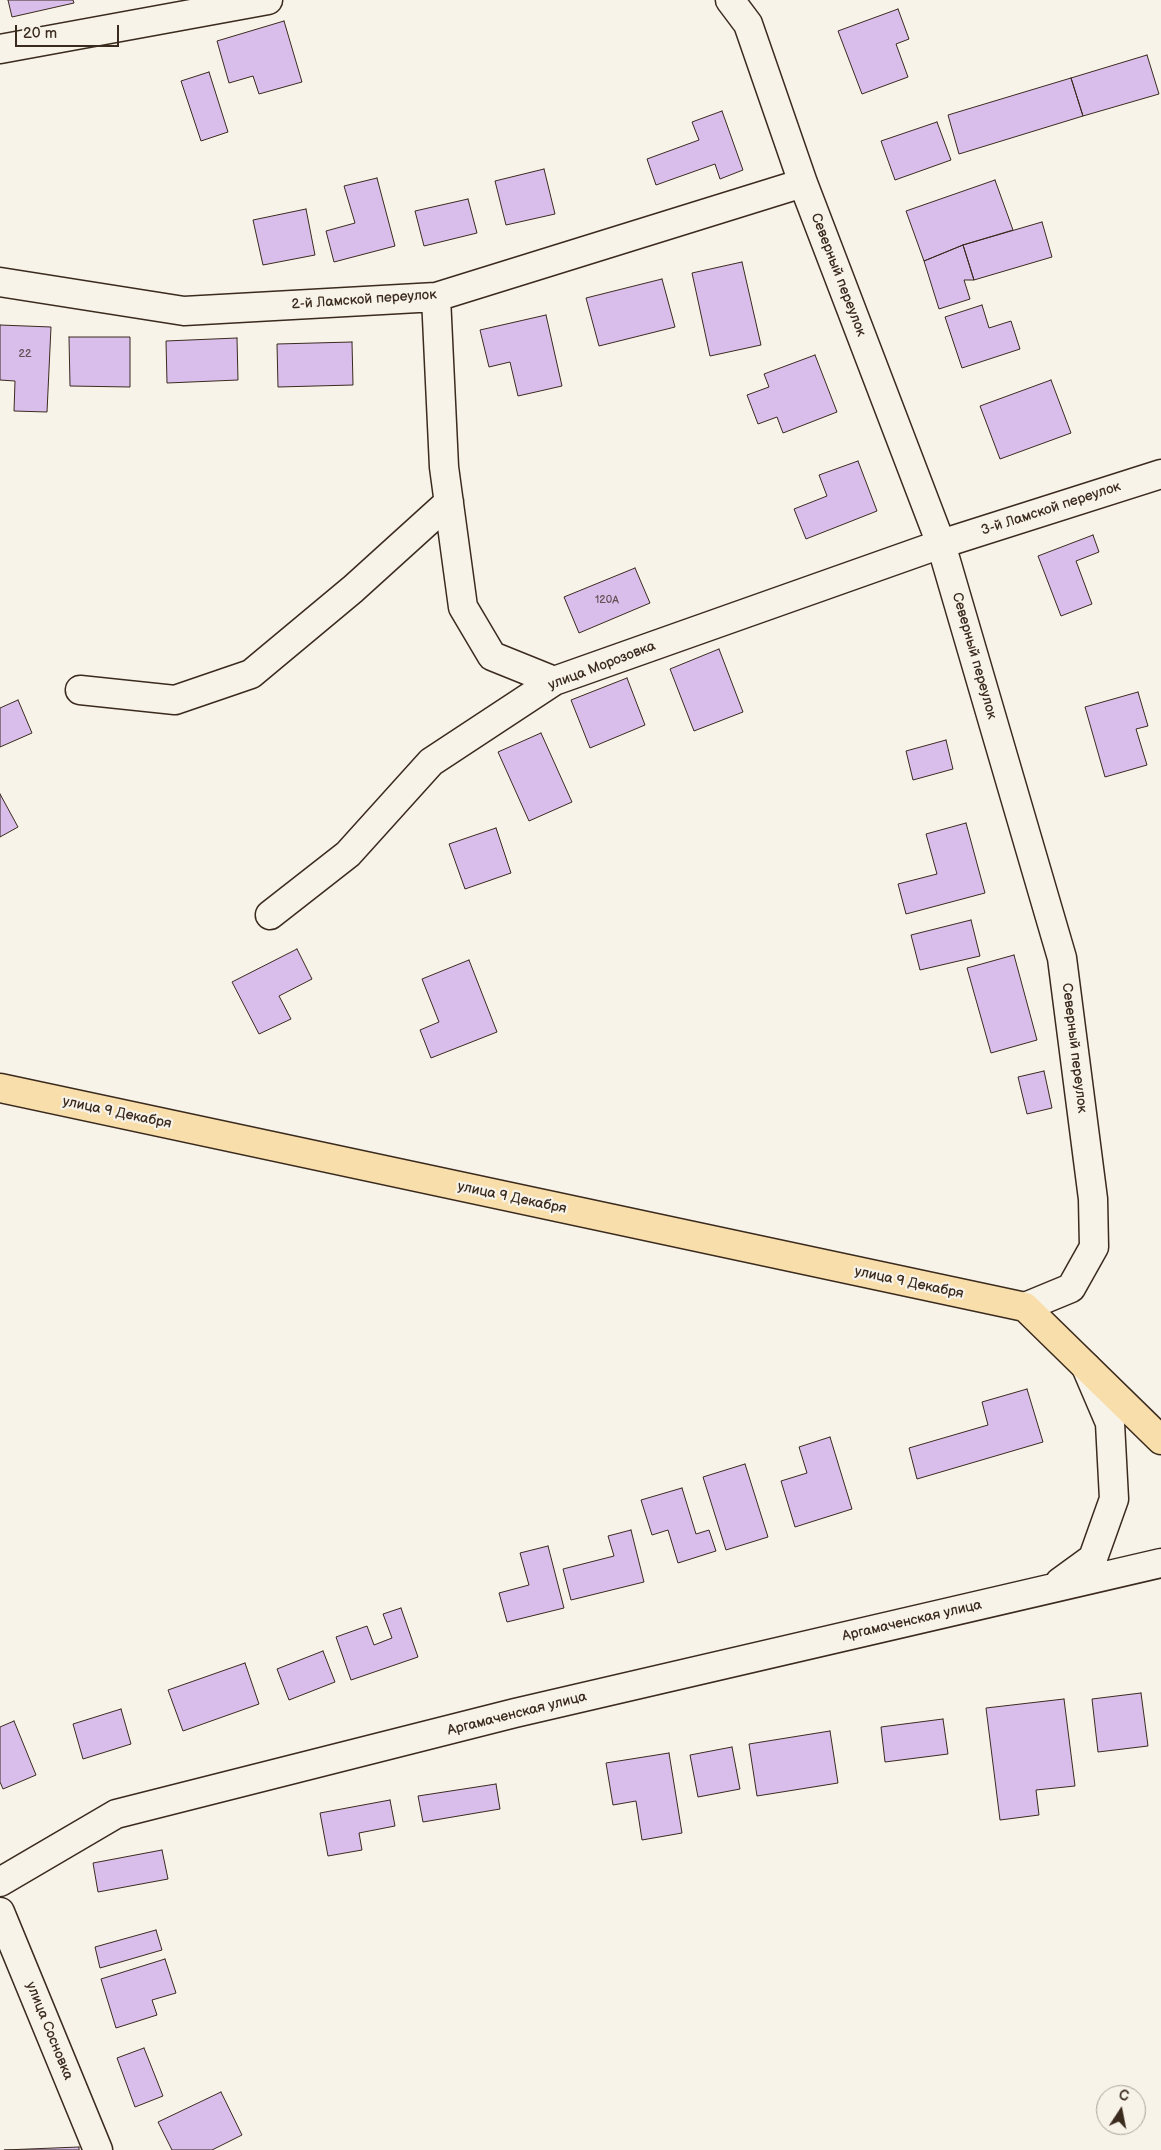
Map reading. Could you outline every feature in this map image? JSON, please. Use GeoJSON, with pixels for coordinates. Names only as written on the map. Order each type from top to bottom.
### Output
{"type":"FeatureCollection","features":[{"type":"Feature","properties":{"kind":"main road","name":"улица 9 Декабря"},"geometry":{"type":"LineString","coordinates":[[0,1088],[1025,1307]]}},
{"type":"Feature","properties":{"kind":"main road"},"geometry":{"type":"LineString","coordinates":[[1025,1307],[1161,1440]]}},
{"type":"Feature","properties":{"kind":"street"},"geometry":{"type":"LineString","coordinates":[[0,49],[268,0]]}},
{"type":"Feature","properties":{"kind":"street","name":"Северный переулок"},"geometry":{"type":"LineString","coordinates":[[730,0],[748,24],[803,183],[942,544],[1062,958],[1093,1198],[1094,1248],[1071,1288],[1025,1307]]}},
{"type":"Feature","properties":{"kind":"street","name":"2-й Ламской переулок"},"geometry":{"type":"LineString","coordinates":[[0,282],[184,311],[436,297],[803,183]]}},
{"type":"Feature","properties":{"kind":"street"},"geometry":{"type":"LineString","coordinates":[[436,297],[444,467],[463,606],[492,656],[554,681]]}},
{"type":"Feature","properties":{"kind":"street","name":"3-й Ламской переулок"},"geometry":{"type":"LineString","coordinates":[[942,544],[1161,474]]}},
{"type":"Feature","properties":{"kind":"street"},"geometry":{"type":"LineString","coordinates":[[80,690],[175,700],[252,674],[353,589],[449,502]]}},
{"type":"Feature","properties":{"kind":"street","name":"улица Морозовка"},"geometry":{"type":"LineString","coordinates":[[270,915],[348,854],[430,762],[554,681],[942,544]]}},
{"type":"Feature","properties":{"kind":"street"},"geometry":{"type":"LineString","coordinates":[[1051,1588],[1093,1558],[1114,1499],[1110,1424],[1086,1366]]}},
{"type":"Feature","properties":{"kind":"street","name":"Аргамаченская улица"},"geometry":{"type":"LineString","coordinates":[[0,1882],[116,1814],[515,1713],[1161,1563]]}},
{"type":"Feature","properties":{"kind":"street","name":"улица Сосновка"},"geometry":{"type":"LineString","coordinates":[[0,1912],[98,2150]]}},
{"type":"Feature","properties":{"kind":"building"},"geometry":{"type":"Polygon","coordinates":[[[8,0],[73,0],[74,3],[12,17],[8,0]]]}},
{"type":"Feature","properties":{"kind":"building"},"geometry":{"type":"Polygon","coordinates":[[[898,9],[909,39],[896,44],[908,77],[862,94],[838,31],[898,9]]]}},
{"type":"Feature","properties":{"kind":"building"},"geometry":{"type":"Polygon","coordinates":[[[284,21],[302,82],[259,94],[253,76],[229,83],[217,41],[284,21]]]}},
{"type":"Feature","properties":{"kind":"building"},"geometry":{"type":"Polygon","coordinates":[[[1147,55],[1159,94],[1083,116],[1071,78],[1147,55]]]}},
{"type":"Feature","properties":{"kind":"building"},"geometry":{"type":"Polygon","coordinates":[[[209,72],[228,132],[201,141],[181,81],[209,72]]]}},
{"type":"Feature","properties":{"kind":"building"},"geometry":{"type":"Polygon","coordinates":[[[1071,78],[1083,116],[959,154],[948,115],[1071,78]]]}},
{"type":"Feature","properties":{"kind":"building"},"geometry":{"type":"Polygon","coordinates":[[[722,111],[743,170],[720,179],[715,164],[656,185],[647,159],[699,140],[692,122],[722,111]]]}},
{"type":"Feature","properties":{"kind":"building"},"geometry":{"type":"Polygon","coordinates":[[[937,122],[951,160],[895,180],[881,141],[937,122]]]}},
{"type":"Feature","properties":{"kind":"building"},"geometry":{"type":"Polygon","coordinates":[[[544,169],[555,214],[506,225],[495,181],[544,169]]]}},
{"type":"Feature","properties":{"kind":"building"},"geometry":{"type":"Polygon","coordinates":[[[377,178],[395,246],[334,262],[326,231],[355,223],[344,186],[377,178]]]}},
{"type":"Feature","properties":{"kind":"building"},"geometry":{"type":"Polygon","coordinates":[[[995,180],[1013,230],[963,245],[924,261],[906,211],[995,180]]]}},
{"type":"Feature","properties":{"kind":"building"},"geometry":{"type":"Polygon","coordinates":[[[468,199],[477,233],[424,246],[415,211],[468,199]]]}},
{"type":"Feature","properties":{"kind":"building"},"geometry":{"type":"Polygon","coordinates":[[[306,209],[315,255],[263,265],[253,220],[306,209]]]}},
{"type":"Feature","properties":{"kind":"building"},"geometry":{"type":"Polygon","coordinates":[[[1042,222],[1052,257],[974,280],[963,245],[1042,222]]]}},
{"type":"Feature","properties":{"kind":"building"},"geometry":{"type":"Polygon","coordinates":[[[963,245],[974,280],[964,280],[970,299],[939,309],[924,261],[963,245]]]}},
{"type":"Feature","properties":{"kind":"building"},"geometry":{"type":"Polygon","coordinates":[[[742,262],[761,345],[710,356],[692,273],[742,262]]]}},
{"type":"Feature","properties":{"kind":"building"},"geometry":{"type":"Polygon","coordinates":[[[662,279],[675,327],[599,346],[586,298],[662,279]]]}},
{"type":"Feature","properties":{"kind":"building"},"geometry":{"type":"Polygon","coordinates":[[[982,305],[989,328],[1011,321],[1020,349],[962,368],[945,317],[982,305]]]}},
{"type":"Feature","properties":{"kind":"building"},"geometry":{"type":"Polygon","coordinates":[[[546,315],[562,386],[518,396],[510,362],[489,367],[480,330],[546,315]]]}},
{"type":"Feature","properties":{"kind":"building"},"geometry":{"type":"Polygon","coordinates":[[[0,325],[51,327],[47,412],[14,411],[15,381],[0,380],[0,325]]]}},
{"type":"Feature","properties":{"kind":"building"},"geometry":{"type":"Polygon","coordinates":[[[69,337],[130,337],[130,387],[70,386],[69,337]]]}},
{"type":"Feature","properties":{"kind":"building"},"geometry":{"type":"Polygon","coordinates":[[[237,338],[238,380],[167,383],[166,341],[237,338]]]}},
{"type":"Feature","properties":{"kind":"building"},"geometry":{"type":"Polygon","coordinates":[[[352,342],[353,385],[278,387],[277,344],[352,342]]]}},
{"type":"Feature","properties":{"kind":"building"},"geometry":{"type":"Polygon","coordinates":[[[815,355],[837,412],[783,433],[777,417],[758,424],[747,395],[769,387],[764,374],[815,355]]]}},
{"type":"Feature","properties":{"kind":"building"},"geometry":{"type":"Polygon","coordinates":[[[1051,380],[1071,433],[1000,459],[980,406],[1051,380]]]}},
{"type":"Feature","properties":{"kind":"building"},"geometry":{"type":"Polygon","coordinates":[[[858,461],[877,511],[806,539],[794,509],[827,496],[819,475],[858,461]]]}},
{"type":"Feature","properties":{"kind":"building"},"geometry":{"type":"Polygon","coordinates":[[[1093,535],[1099,552],[1076,561],[1092,604],[1061,616],[1038,556],[1093,535]]]}},
{"type":"Feature","properties":{"kind":"building"},"geometry":{"type":"Polygon","coordinates":[[[635,568],[650,603],[579,633],[564,597],[635,568]]]}},
{"type":"Feature","properties":{"kind":"building"},"geometry":{"type":"Polygon","coordinates":[[[719,649],[743,712],[694,731],[670,669],[719,649]]]}},
{"type":"Feature","properties":{"kind":"building"},"geometry":{"type":"Polygon","coordinates":[[[627,678],[645,725],[590,748],[571,700],[627,678]]]}},
{"type":"Feature","properties":{"kind":"building"},"geometry":{"type":"Polygon","coordinates":[[[1138,692],[1148,726],[1136,729],[1147,765],[1105,777],[1085,707],[1138,692]]]}},
{"type":"Feature","properties":{"kind":"building"},"geometry":{"type":"Polygon","coordinates":[[[18,700],[32,733],[0,747],[0,708],[18,700]]]}},
{"type":"Feature","properties":{"kind":"building"},"geometry":{"type":"Polygon","coordinates":[[[541,733],[572,802],[529,821],[498,752],[541,733]]]}},
{"type":"Feature","properties":{"kind":"building"},"geometry":{"type":"Polygon","coordinates":[[[946,740],[953,769],[913,780],[906,751],[946,740]]]}},
{"type":"Feature","properties":{"kind":"building"},"geometry":{"type":"Polygon","coordinates":[[[0,794],[18,827],[0,837],[0,794]]]}},
{"type":"Feature","properties":{"kind":"building"},"geometry":{"type":"Polygon","coordinates":[[[966,823],[985,893],[906,914],[898,884],[937,874],[926,834],[966,823]]]}},
{"type":"Feature","properties":{"kind":"building"},"geometry":{"type":"Polygon","coordinates":[[[496,828],[511,873],[465,889],[449,844],[496,828]]]}},
{"type":"Feature","properties":{"kind":"building"},"geometry":{"type":"Polygon","coordinates":[[[971,920],[980,956],[920,970],[911,935],[971,920]]]}},
{"type":"Feature","properties":{"kind":"building"},"geometry":{"type":"Polygon","coordinates":[[[297,949],[312,979],[279,996],[291,1019],[259,1034],[232,982],[297,949]]]}},
{"type":"Feature","properties":{"kind":"building"},"geometry":{"type":"Polygon","coordinates":[[[1014,955],[1037,1040],[991,1053],[967,968],[1014,955]]]}},
{"type":"Feature","properties":{"kind":"building"},"geometry":{"type":"Polygon","coordinates":[[[469,960],[497,1032],[431,1058],[420,1030],[439,1022],[422,979],[469,960]]]}},
{"type":"Feature","properties":{"kind":"building"},"geometry":{"type":"Polygon","coordinates":[[[1044,1071],[1052,1108],[1027,1114],[1018,1077],[1044,1071]]]}},
{"type":"Feature","properties":{"kind":"building"},"geometry":{"type":"Polygon","coordinates":[[[1027,1389],[1043,1442],[917,1479],[909,1448],[988,1425],[982,1402],[1027,1389]]]}},
{"type":"Feature","properties":{"kind":"building"},"geometry":{"type":"Polygon","coordinates":[[[830,1437],[852,1509],[795,1527],[781,1481],[807,1473],[799,1447],[830,1437]]]}},
{"type":"Feature","properties":{"kind":"building"},"geometry":{"type":"Polygon","coordinates":[[[745,1464],[768,1537],[726,1550],[703,1477],[745,1464]]]}},
{"type":"Feature","properties":{"kind":"building"},"geometry":{"type":"Polygon","coordinates":[[[682,1488],[696,1534],[709,1530],[716,1551],[678,1563],[668,1530],[652,1535],[641,1500],[682,1488]]]}},
{"type":"Feature","properties":{"kind":"building"},"geometry":{"type":"Polygon","coordinates":[[[631,1530],[644,1582],[571,1600],[563,1569],[614,1556],[608,1536],[631,1530]]]}},
{"type":"Feature","properties":{"kind":"building"},"geometry":{"type":"Polygon","coordinates":[[[548,1546],[564,1608],[507,1622],[499,1593],[529,1585],[520,1553],[548,1546]]]}},
{"type":"Feature","properties":{"kind":"building"},"geometry":{"type":"Polygon","coordinates":[[[401,1608],[418,1657],[351,1680],[336,1637],[367,1626],[374,1645],[392,1638],[383,1614],[401,1608]]]}},
{"type":"Feature","properties":{"kind":"building"},"geometry":{"type":"Polygon","coordinates":[[[323,1651],[335,1682],[289,1700],[277,1669],[323,1651]]]}},
{"type":"Feature","properties":{"kind":"building"},"geometry":{"type":"Polygon","coordinates":[[[245,1663],[259,1704],[183,1731],[168,1690],[245,1663]]]}},
{"type":"Feature","properties":{"kind":"building"},"geometry":{"type":"Polygon","coordinates":[[[1141,1693],[1148,1746],[1098,1752],[1092,1699],[1141,1693]]]}},
{"type":"Feature","properties":{"kind":"building"},"geometry":{"type":"Polygon","coordinates":[[[1064,1699],[1075,1786],[1036,1790],[1039,1815],[1000,1820],[986,1708],[1064,1699]]]}},
{"type":"Feature","properties":{"kind":"building"},"geometry":{"type":"Polygon","coordinates":[[[121,1709],[131,1744],[83,1759],[73,1724],[121,1709]]]}},
{"type":"Feature","properties":{"kind":"building"},"geometry":{"type":"Polygon","coordinates":[[[943,1719],[948,1754],[885,1762],[881,1727],[943,1719]]]}},
{"type":"Feature","properties":{"kind":"building"},"geometry":{"type":"Polygon","coordinates":[[[14,1721],[36,1775],[3,1789],[0,1782],[0,1727],[14,1721]]]}},
{"type":"Feature","properties":{"kind":"building"},"geometry":{"type":"Polygon","coordinates":[[[830,1731],[838,1783],[757,1796],[749,1744],[830,1731]]]}},
{"type":"Feature","properties":{"kind":"building"},"geometry":{"type":"Polygon","coordinates":[[[732,1747],[740,1789],[698,1797],[690,1755],[732,1747]]]}},
{"type":"Feature","properties":{"kind":"building"},"geometry":{"type":"Polygon","coordinates":[[[669,1753],[682,1833],[642,1840],[636,1801],[613,1805],[606,1763],[669,1753]]]}},
{"type":"Feature","properties":{"kind":"building"},"geometry":{"type":"Polygon","coordinates":[[[496,1784],[500,1809],[423,1822],[418,1796],[496,1784]]]}},
{"type":"Feature","properties":{"kind":"building"},"geometry":{"type":"Polygon","coordinates":[[[390,1800],[395,1826],[359,1833],[362,1850],[328,1856],[320,1813],[390,1800]]]}},
{"type":"Feature","properties":{"kind":"building"},"geometry":{"type":"Polygon","coordinates":[[[162,1850],[168,1879],[98,1892],[93,1863],[162,1850]]]}},
{"type":"Feature","properties":{"kind":"building"},"geometry":{"type":"Polygon","coordinates":[[[156,1930],[162,1950],[100,1968],[95,1947],[156,1930]]]}},
{"type":"Feature","properties":{"kind":"building"},"geometry":{"type":"Polygon","coordinates":[[[165,1959],[176,1993],[152,2000],[157,2015],[116,2028],[101,1979],[165,1959]]]}},
{"type":"Feature","properties":{"kind":"building"},"geometry":{"type":"Polygon","coordinates":[[[144,2048],[163,2096],[135,2107],[117,2058],[144,2048]]]}},
{"type":"Feature","properties":{"kind":"building"},"geometry":{"type":"Polygon","coordinates":[[[221,2092],[242,2135],[212,2150],[172,2150],[158,2122],[221,2092]]]}},
{"type":"Feature","properties":{"kind":"building"},"geometry":{"type":"Polygon","coordinates":[[[79,2147],[79,2150],[4,2150],[79,2147]]]}}]}
